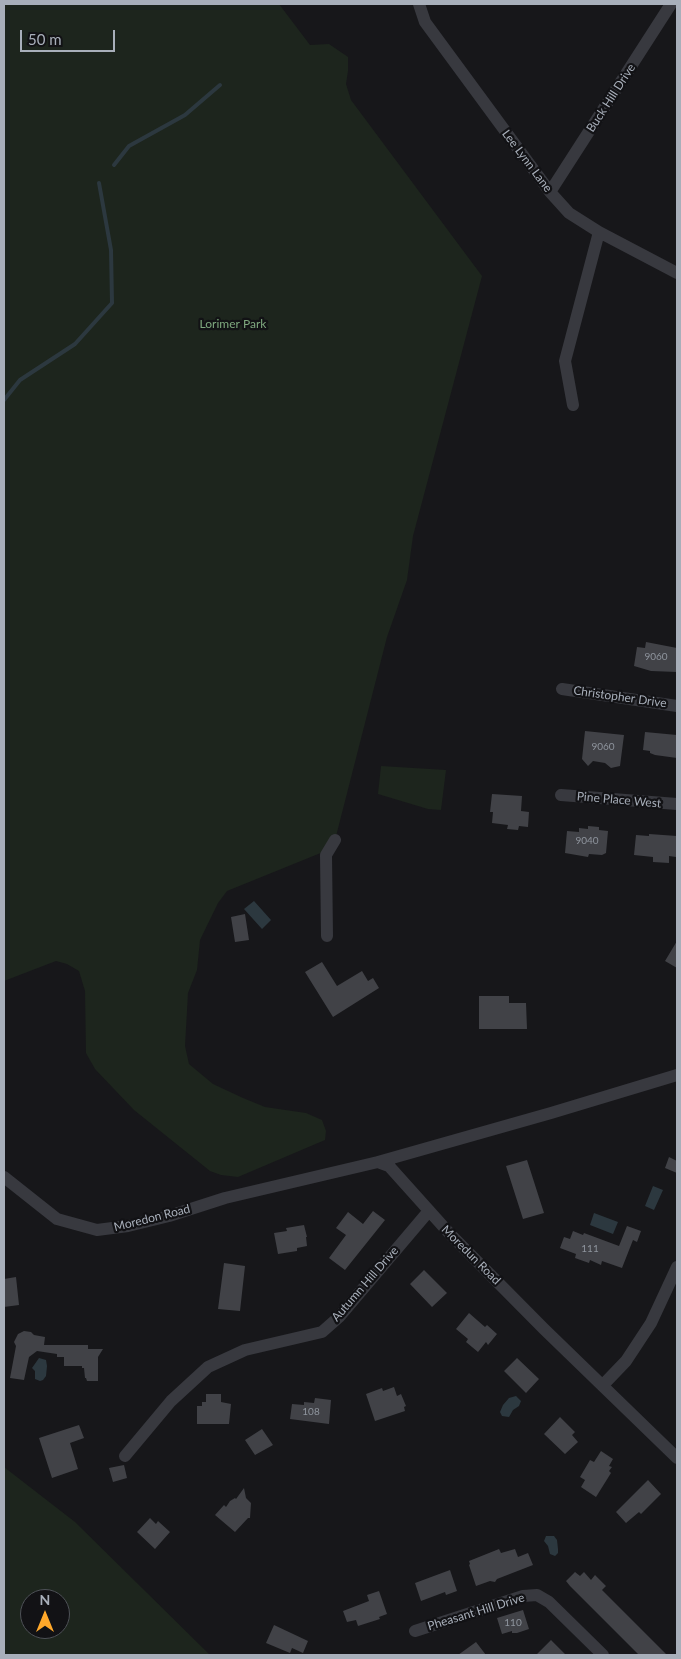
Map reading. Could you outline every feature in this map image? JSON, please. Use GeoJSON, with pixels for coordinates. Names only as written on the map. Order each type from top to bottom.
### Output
{"type":"FeatureCollection","features":[{"type":"Feature","properties":{"kind":"street","name":"Lee Lynn Lane"},"geometry":{"type":"LineString","coordinates":[[419,4],[424,22],[550,192],[569,213],[599,232],[677,273]]}},
{"type":"Feature","properties":{"kind":"street","name":"Buck Hill Drive"},"geometry":{"type":"LineString","coordinates":[[550,192],[671,4]]}},
{"type":"Feature","properties":{"kind":"street"},"geometry":{"type":"LineString","coordinates":[[573,405],[564,361],[599,232]]}},
{"type":"Feature","properties":{"kind":"street","name":"Christopher Drive"},"geometry":{"type":"LineString","coordinates":[[562,689],[677,706]]}},
{"type":"Feature","properties":{"kind":"street","name":"Pine Place West"},"geometry":{"type":"LineString","coordinates":[[561,795],[677,804]]}},
{"type":"Feature","properties":{"kind":"street"},"geometry":{"type":"LineString","coordinates":[[327,936],[326,855],[334,840]]}},
{"type":"Feature","properties":{"kind":"street"},"geometry":{"type":"LineString","coordinates":[[378,1162],[677,1075]]}},
{"type":"Feature","properties":{"kind":"street","name":"Moredon Road"},"geometry":{"type":"LineString","coordinates":[[4,1177],[58,1219],[97,1230],[128,1226],[169,1216],[225,1198],[378,1162]]}},
{"type":"Feature","properties":{"kind":"street","name":"Moredun Road"},"geometry":{"type":"LineString","coordinates":[[378,1162],[389,1166],[428,1212],[544,1329],[677,1458]]}},
{"type":"Feature","properties":{"kind":"street","name":"Autumn Hill Drive"},"geometry":{"type":"LineString","coordinates":[[125,1456],[171,1401],[208,1367],[245,1350],[322,1332],[339,1317],[428,1212]]}},
{"type":"Feature","properties":{"kind":"street"},"geometry":{"type":"LineString","coordinates":[[603,1385],[626,1361],[651,1323],[677,1267]]}},
{"type":"Feature","properties":{"kind":"street","name":"Pheasant Hill Drive"},"geometry":{"type":"LineString","coordinates":[[415,1631],[523,1596],[537,1595],[549,1602],[603,1655]]}},
{"type":"Feature","properties":{"kind":"green space","name":"Lorimer Park"},"geometry":{"type":"Polygon","coordinates":[[[4,4],[279,4],[310,45],[329,44],[348,57],[346,84],[351,100],[482,276],[413,536],[407,580],[387,637],[333,848],[227,891],[218,903],[200,940],[197,970],[188,993],[185,1046],[189,1064],[213,1084],[243,1098],[265,1107],[306,1113],[322,1120],[326,1131],[325,1140],[238,1177],[221,1175],[210,1171],[134,1110],[95,1069],[86,1053],[85,991],[79,971],[67,964],[56,961],[4,981],[4,4]]]}},
{"type":"Feature","properties":{"kind":"green space"},"geometry":{"type":"Polygon","coordinates":[[[381,766],[446,770],[441,810],[428,809],[378,794],[381,766]]]}},
{"type":"Feature","properties":{"kind":"green space"},"geometry":{"type":"Polygon","coordinates":[[[4,1467],[75,1522],[210,1655],[5,1655],[4,1467]]]}},
{"type":"Feature","properties":{"kind":"shaded area"},"geometry":{"type":"Polygon","coordinates":[[[254,901],[271,920],[262,929],[244,909],[254,901]]]}},
{"type":"Feature","properties":{"kind":"shaded area"},"geometry":{"type":"Polygon","coordinates":[[[653,1186],[663,1190],[654,1210],[645,1206],[653,1186]]]}},
{"type":"Feature","properties":{"kind":"shaded area"},"geometry":{"type":"Polygon","coordinates":[[[594,1213],[618,1222],[613,1234],[590,1225],[594,1213]]]}},
{"type":"Feature","properties":{"kind":"shaded area"},"geometry":{"type":"Polygon","coordinates":[[[39,1358],[46,1360],[47,1366],[46,1376],[40,1381],[35,1379],[35,1371],[32,1368],[39,1358]]]}},
{"type":"Feature","properties":{"kind":"shaded area"},"geometry":{"type":"Polygon","coordinates":[[[516,1396],[521,1401],[519,1406],[513,1410],[509,1417],[502,1416],[500,1412],[503,1405],[509,1398],[516,1396]]]}},
{"type":"Feature","properties":{"kind":"shaded area"},"geometry":{"type":"Polygon","coordinates":[[[546,1536],[554,1536],[557,1540],[558,1553],[555,1556],[550,1554],[548,1546],[544,1541],[546,1536]]]}},
{"type":"Feature","properties":{"kind":"building"},"geometry":{"type":"Polygon","coordinates":[[[646,642],[677,648],[677,672],[651,671],[634,666],[637,647],[645,648],[646,642]]]}},
{"type":"Feature","properties":{"kind":"building"},"geometry":{"type":"Polygon","coordinates":[[[585,731],[624,735],[620,766],[611,768],[605,763],[593,761],[588,766],[582,759],[585,731]]]}},
{"type":"Feature","properties":{"kind":"building"},"geometry":{"type":"Polygon","coordinates":[[[645,732],[677,735],[677,758],[655,755],[650,753],[650,751],[643,750],[645,732]]]}},
{"type":"Feature","properties":{"kind":"building"},"geometry":{"type":"Polygon","coordinates":[[[492,794],[522,796],[521,811],[529,812],[528,827],[519,826],[518,830],[507,829],[508,825],[492,823],[493,812],[490,812],[492,794]]]}},
{"type":"Feature","properties":{"kind":"building"},"geometry":{"type":"Polygon","coordinates":[[[588,826],[599,827],[599,830],[608,831],[606,853],[602,855],[589,854],[588,857],[565,853],[567,831],[579,832],[579,828],[588,829],[588,826]]]}},
{"type":"Feature","properties":{"kind":"building"},"geometry":{"type":"Polygon","coordinates":[[[649,834],[677,836],[676,857],[669,856],[669,863],[653,862],[653,857],[634,855],[636,835],[649,836],[649,834]]]}},
{"type":"Feature","properties":{"kind":"building"},"geometry":{"type":"Polygon","coordinates":[[[245,914],[249,940],[235,942],[231,917],[245,914]]]}},
{"type":"Feature","properties":{"kind":"building"},"geometry":{"type":"Polygon","coordinates":[[[677,941],[677,968],[665,961],[677,941]]]}},
{"type":"Feature","properties":{"kind":"building"},"geometry":{"type":"Polygon","coordinates":[[[322,962],[337,986],[362,971],[368,981],[373,978],[379,988],[333,1017],[305,972],[322,962]]]}},
{"type":"Feature","properties":{"kind":"building"},"geometry":{"type":"Polygon","coordinates":[[[479,996],[509,996],[509,1003],[526,1003],[527,1029],[479,1029],[479,996]]]}},
{"type":"Feature","properties":{"kind":"building"},"geometry":{"type":"Polygon","coordinates":[[[669,1157],[677,1161],[677,1173],[665,1168],[669,1157]]]}},
{"type":"Feature","properties":{"kind":"building"},"geometry":{"type":"Polygon","coordinates":[[[527,1160],[544,1213],[523,1219],[506,1166],[527,1160]]]}},
{"type":"Feature","properties":{"kind":"building"},"geometry":{"type":"Polygon","coordinates":[[[373,1211],[385,1220],[345,1270],[329,1258],[346,1235],[336,1228],[348,1212],[363,1224],[373,1211]]]}},
{"type":"Feature","properties":{"kind":"building"},"geometry":{"type":"Polygon","coordinates":[[[304,1225],[307,1246],[297,1248],[297,1251],[278,1254],[274,1233],[287,1231],[286,1228],[304,1225]]]}},
{"type":"Feature","properties":{"kind":"building"},"geometry":{"type":"Polygon","coordinates":[[[627,1226],[641,1231],[637,1242],[633,1240],[622,1268],[602,1261],[601,1265],[590,1260],[589,1263],[575,1258],[576,1254],[560,1248],[564,1237],[570,1239],[573,1231],[583,1235],[584,1233],[619,1246],[627,1226]]]}},
{"type":"Feature","properties":{"kind":"building"},"geometry":{"type":"Polygon","coordinates":[[[224,1263],[245,1266],[240,1311],[218,1309],[224,1263]]]}},
{"type":"Feature","properties":{"kind":"building"},"geometry":{"type":"Polygon","coordinates":[[[424,1270],[447,1293],[432,1307],[410,1284],[424,1270]]]}},
{"type":"Feature","properties":{"kind":"building"},"geometry":{"type":"Polygon","coordinates":[[[16,1277],[19,1305],[4,1307],[4,1279],[16,1277]]]}},
{"type":"Feature","properties":{"kind":"building"},"geometry":{"type":"Polygon","coordinates":[[[469,1313],[485,1327],[487,1325],[497,1334],[488,1345],[486,1342],[478,1352],[466,1342],[468,1339],[456,1329],[469,1313]]]}},
{"type":"Feature","properties":{"kind":"building"},"geometry":{"type":"Polygon","coordinates":[[[24,1331],[45,1337],[44,1345],[88,1345],[88,1349],[103,1349],[98,1357],[98,1381],[87,1381],[82,1366],[64,1366],[64,1357],[57,1357],[57,1354],[37,1351],[29,1357],[24,1380],[10,1378],[16,1346],[14,1342],[18,1334],[24,1331]]]}},
{"type":"Feature","properties":{"kind":"building"},"geometry":{"type":"Polygon","coordinates":[[[517,1358],[539,1379],[526,1393],[504,1371],[517,1358]]]}},
{"type":"Feature","properties":{"kind":"building"},"geometry":{"type":"Polygon","coordinates":[[[394,1387],[397,1396],[401,1394],[406,1406],[404,1407],[405,1411],[375,1421],[366,1394],[382,1388],[383,1391],[394,1387]]]}},
{"type":"Feature","properties":{"kind":"building"},"geometry":{"type":"Polygon","coordinates":[[[206,1394],[221,1394],[221,1402],[231,1404],[229,1424],[197,1424],[197,1406],[202,1406],[202,1402],[206,1402],[206,1394]]]}},
{"type":"Feature","properties":{"kind":"building"},"geometry":{"type":"Polygon","coordinates":[[[315,1398],[331,1400],[329,1424],[290,1419],[292,1404],[304,1405],[304,1402],[314,1403],[315,1398]]]}},
{"type":"Feature","properties":{"kind":"building"},"geometry":{"type":"Polygon","coordinates":[[[560,1417],[575,1432],[572,1435],[578,1442],[565,1454],[544,1434],[560,1417]]]}},
{"type":"Feature","properties":{"kind":"building"},"geometry":{"type":"Polygon","coordinates":[[[79,1425],[84,1438],[70,1443],[78,1469],[52,1478],[39,1438],[79,1425]]]}},
{"type":"Feature","properties":{"kind":"building"},"geometry":{"type":"Polygon","coordinates":[[[262,1429],[273,1445],[255,1455],[245,1440],[262,1429]]]}},
{"type":"Feature","properties":{"kind":"building"},"geometry":{"type":"Polygon","coordinates":[[[601,1451],[613,1459],[609,1466],[612,1467],[609,1471],[611,1473],[596,1497],[581,1487],[585,1480],[580,1477],[590,1460],[594,1462],[601,1451]]]}},
{"type":"Feature","properties":{"kind":"building"},"geometry":{"type":"Polygon","coordinates":[[[124,1465],[127,1478],[113,1482],[109,1468],[124,1465]]]}},
{"type":"Feature","properties":{"kind":"building"},"geometry":{"type":"Polygon","coordinates":[[[648,1480],[661,1494],[641,1514],[639,1512],[626,1523],[616,1512],[648,1480]]]}},
{"type":"Feature","properties":{"kind":"building"},"geometry":{"type":"Polygon","coordinates":[[[244,1488],[246,1498],[251,1503],[250,1518],[235,1532],[215,1515],[224,1505],[226,1507],[230,1501],[236,1499],[244,1488]]]}},
{"type":"Feature","properties":{"kind":"building"},"geometry":{"type":"Polygon","coordinates":[[[150,1518],[156,1524],[158,1521],[170,1532],[155,1549],[137,1532],[150,1518]]]}},
{"type":"Feature","properties":{"kind":"building"},"geometry":{"type":"Polygon","coordinates":[[[499,1549],[501,1553],[515,1549],[518,1557],[528,1553],[533,1565],[497,1579],[495,1582],[490,1581],[476,1586],[469,1561],[499,1549]]]}},
{"type":"Feature","properties":{"kind":"building"},"geometry":{"type":"Polygon","coordinates":[[[450,1570],[457,1591],[446,1595],[445,1592],[421,1601],[415,1583],[450,1570]]]}},
{"type":"Feature","properties":{"kind":"building"},"geometry":{"type":"Polygon","coordinates":[[[575,1572],[580,1576],[584,1572],[591,1580],[595,1575],[606,1586],[602,1590],[667,1655],[639,1655],[566,1581],[575,1572]]]}},
{"type":"Feature","properties":{"kind":"building"},"geometry":{"type":"Polygon","coordinates":[[[379,1591],[387,1614],[379,1617],[380,1619],[358,1626],[356,1620],[347,1622],[343,1611],[369,1601],[367,1595],[379,1591]]]}},
{"type":"Feature","properties":{"kind":"building"},"geometry":{"type":"Polygon","coordinates":[[[523,1610],[529,1629],[517,1633],[512,1633],[512,1631],[502,1634],[497,1618],[523,1610]]]}},
{"type":"Feature","properties":{"kind":"building"},"geometry":{"type":"Polygon","coordinates":[[[274,1625],[308,1641],[303,1653],[292,1648],[290,1653],[266,1643],[274,1625]]]}},
{"type":"Feature","properties":{"kind":"building"},"geometry":{"type":"Polygon","coordinates":[[[551,1640],[566,1655],[536,1655],[551,1640]]]}},
{"type":"Feature","properties":{"kind":"building"},"geometry":{"type":"Polygon","coordinates":[[[476,1642],[486,1655],[458,1655],[476,1642]]]}},
{"type":"Feature","properties":{"kind":"waterway"},"geometry":{"type":"LineString","coordinates":[[114,165],[129,146],[185,115],[220,85]]}},
{"type":"Feature","properties":{"kind":"waterway"},"geometry":{"type":"LineString","coordinates":[[4,400],[20,380],[75,344],[112,303],[111,250],[99,183]]}}]}
